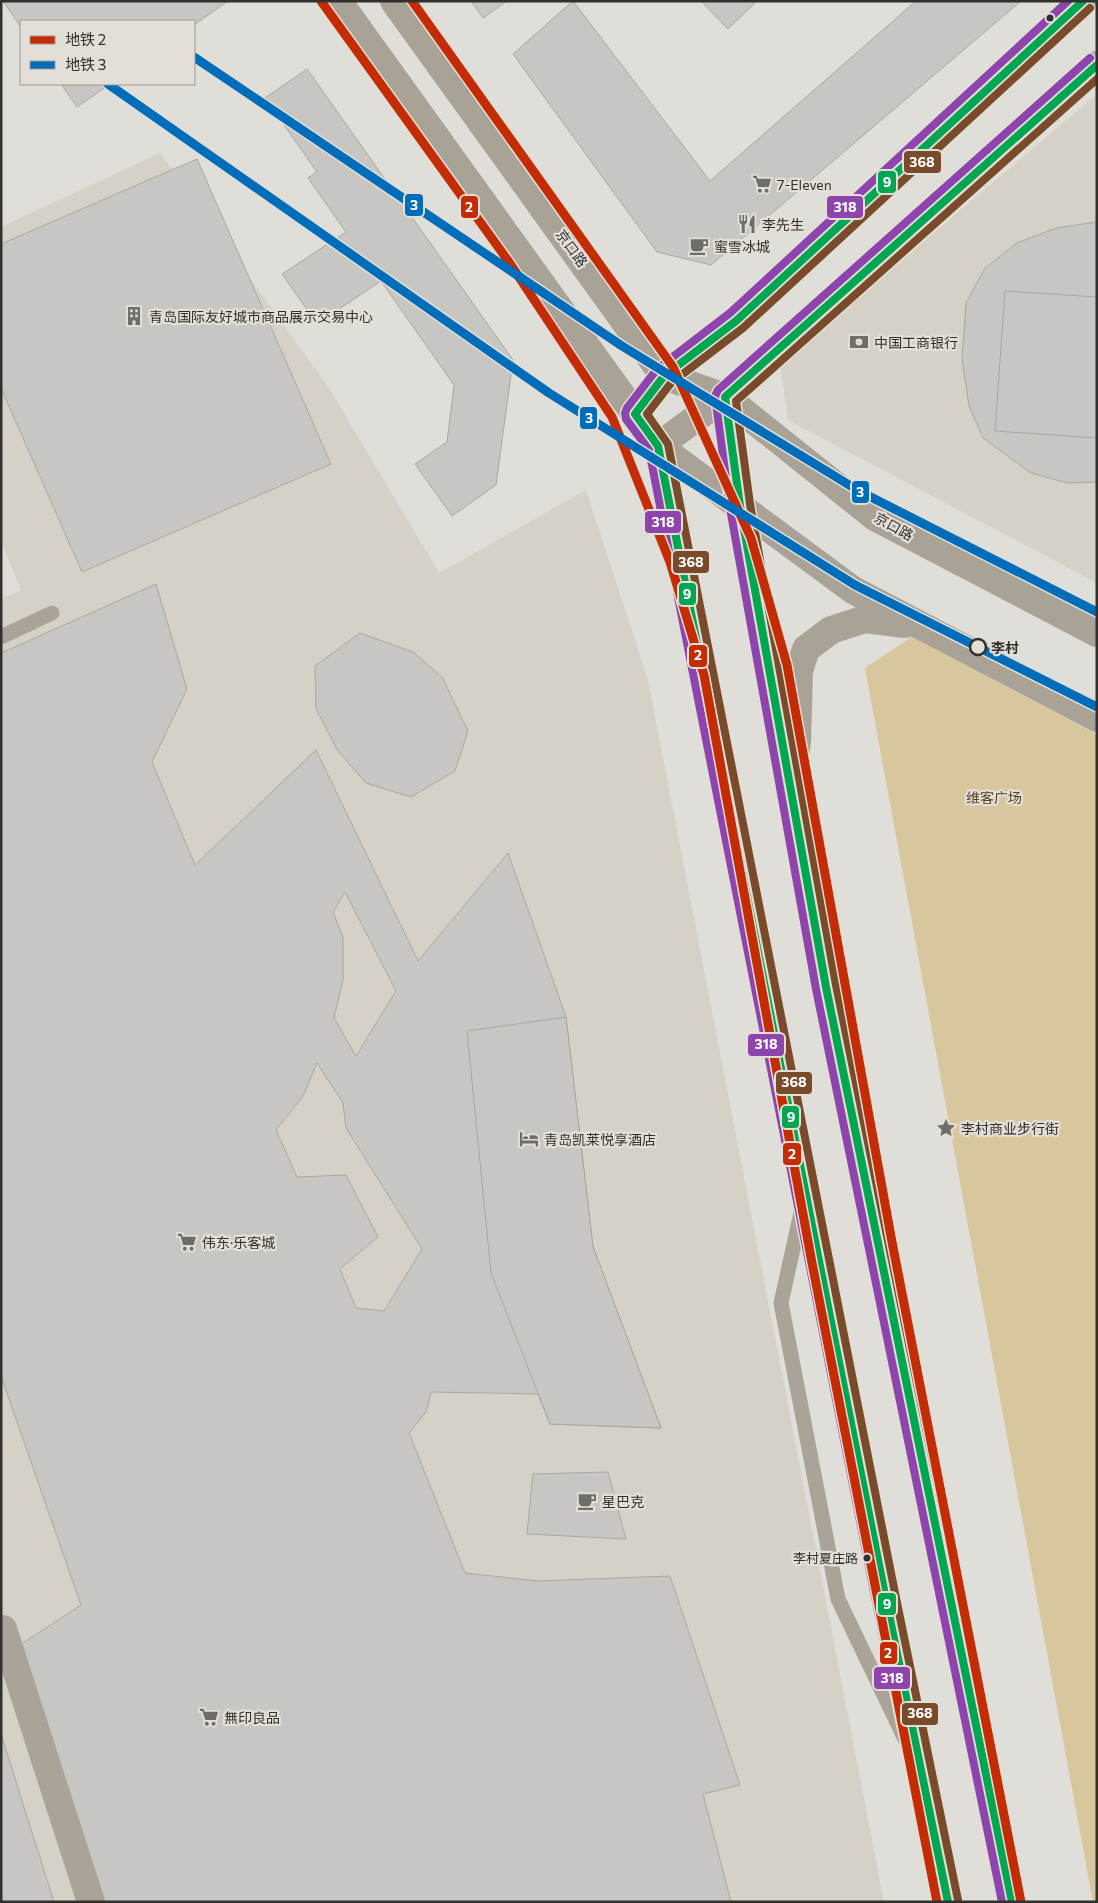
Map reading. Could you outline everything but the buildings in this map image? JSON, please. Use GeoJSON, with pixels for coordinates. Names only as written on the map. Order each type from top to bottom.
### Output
{"type":"FeatureCollection","features":[{"type":"Feature","properties":{"kind":"main road"},"geometry":{"type":"LineString","coordinates":[[338,1],[658,446],[853,590],[1097,718]]}},
{"type":"Feature","properties":{"kind":"main road","name":"京口路"},"geometry":{"type":"LineString","coordinates":[[394,1],[664,376],[725,396],[875,518],[1097,633]]}},
{"type":"Feature","properties":{"kind":"main road"},"geometry":{"type":"LineString","coordinates":[[635,414],[664,376],[736,321],[1083,1]]}},
{"type":"Feature","properties":{"kind":"main road"},"geometry":{"type":"LineString","coordinates":[[658,446],[725,396],[1097,65]]}},
{"type":"Feature","properties":{"kind":"main road"},"geometry":{"type":"LineString","coordinates":[[725,396],[740,506],[826,987],[1012,1902]]}},
{"type":"Feature","properties":{"kind":"main road"},"geometry":{"type":"LineString","coordinates":[[658,446],[948,1902]]}},
{"type":"Feature","properties":{"kind":"main road"},"geometry":{"type":"LineString","coordinates":[[790,783],[797,742],[799,671],[806,649],[831,630],[865,620],[920,626]]}},
{"type":"Feature","properties":{"kind":"street"},"geometry":{"type":"LineString","coordinates":[[4,1629],[91,1902]]}},
{"type":"Feature","properties":{"kind":"lane"},"geometry":{"type":"LineString","coordinates":[[1,637],[52,613]]}},
{"type":"Feature","properties":{"kind":"lane"},"geometry":{"type":"LineString","coordinates":[[806,1191],[781,1303],[838,1599],[922,1774]]}},
{"type":"Feature","properties":{"kind":"shaded area"},"geometry":{"type":"Polygon","coordinates":[[[1097,94],[1097,583],[788,420],[780,364],[1097,94]]]}},
{"type":"Feature","properties":{"kind":"shaded area"},"geometry":{"type":"Polygon","coordinates":[[[160,153],[329,388],[439,573],[586,490],[648,680],[884,1902],[1,1902],[1,599],[21,590],[1,541],[1,227],[160,153]]]}},
{"type":"Feature","properties":{"kind":"green space","name":"维客广场"},"geometry":{"type":"Polygon","coordinates":[[[913,636],[1097,735],[1097,1902],[1093,1902],[865,668],[913,636]]]}},
{"type":"Feature","properties":{"kind":"metro line","name":"2"},"geometry":{"type":"LineString","coordinates":[[321,1],[509,262],[612,417],[670,562],[704,675],[812,1263],[937,1902]]}},
{"type":"Feature","properties":{"kind":"metro line","name":"2"},"geometry":{"type":"LineString","coordinates":[[412,1],[673,367],[751,538],[787,665],[892,1242],[1021,1902]]}},
{"type":"Feature","properties":{"kind":"metro line","name":"3"},"geometry":{"type":"LineString","coordinates":[[195,58],[622,346],[859,491],[1097,612]]}},
{"type":"Feature","properties":{"kind":"metro line","name":"3"},"geometry":{"type":"LineString","coordinates":[[109,85],[549,393],[855,585],[1097,707]]}},
{"type":"Feature","properties":{"kind":"transit line","name":"318"},"geometry":{"type":"LineString","coordinates":[[938,1902],[874,1592],[649,450],[626,419],[625,413],[657,369],[730,313],[1068,1]]}},
{"type":"Feature","properties":{"kind":"transit line","name":"9"},"geometry":{"type":"LineString","coordinates":[[948,1902],[884,1590],[658,446],[635,414],[664,376],[736,321],[1083,1]]}},
{"type":"Feature","properties":{"kind":"transit line","name":"368"},"geometry":{"type":"LineString","coordinates":[[958,1900],[894,1588],[668,444],[647,414],[671,383],[743,328],[1090,8]]}},
{"type":"Feature","properties":{"kind":"transit line","name":"318"},"geometry":{"type":"LineString","coordinates":[[1002,1902],[816,989],[730,508],[715,396],[718,390],[1090,58]]}},
{"type":"Feature","properties":{"kind":"transit line","name":"9"},"geometry":{"type":"LineString","coordinates":[[1012,1902],[826,987],[740,506],[725,397],[1097,65]]}},
{"type":"Feature","properties":{"kind":"transit line","name":"368"},"geometry":{"type":"LineString","coordinates":[[1022,1900],[836,985],[750,504],[736,401],[1097,79]]}},
{"type":"Feature","properties":{"kind":"place","name":"7-Eleven"},"geometry":{"type":"Point","coordinates":[762,184]}},
{"type":"Feature","properties":{"kind":"place","name":"李先生"},"geometry":{"type":"Point","coordinates":[747,224]}},
{"type":"Feature","properties":{"kind":"place","name":"蜜雪冰城"},"geometry":{"type":"Point","coordinates":[699,246]}},
{"type":"Feature","properties":{"kind":"place","name":"青岛国际友好城市商品展示交易中心"},"geometry":{"type":"Point","coordinates":[134,316]}},
{"type":"Feature","properties":{"kind":"place","name":"中国工商银行"},"geometry":{"type":"Point","coordinates":[859,342]}},
{"type":"Feature","properties":{"kind":"place","name":"李村"},"geometry":{"type":"Point","coordinates":[978,647]}},
{"type":"Feature","properties":{"kind":"place","name":"李村商业步行街"},"geometry":{"type":"Point","coordinates":[946,1128]}},
{"type":"Feature","properties":{"kind":"place","name":"青岛凯莱悦享酒店"},"geometry":{"type":"Point","coordinates":[529,1139]}},
{"type":"Feature","properties":{"kind":"place","name":"伟东·乐客城"},"geometry":{"type":"Point","coordinates":[187,1242]}},
{"type":"Feature","properties":{"kind":"place","name":"星巴克"},"geometry":{"type":"Point","coordinates":[587,1501]}},
{"type":"Feature","properties":{"kind":"place","name":"李村夏庄路"},"geometry":{"type":"Point","coordinates":[867,1558]}},
{"type":"Feature","properties":{"kind":"place","name":"無印良品"},"geometry":{"type":"Point","coordinates":[209,1717]}}]}
